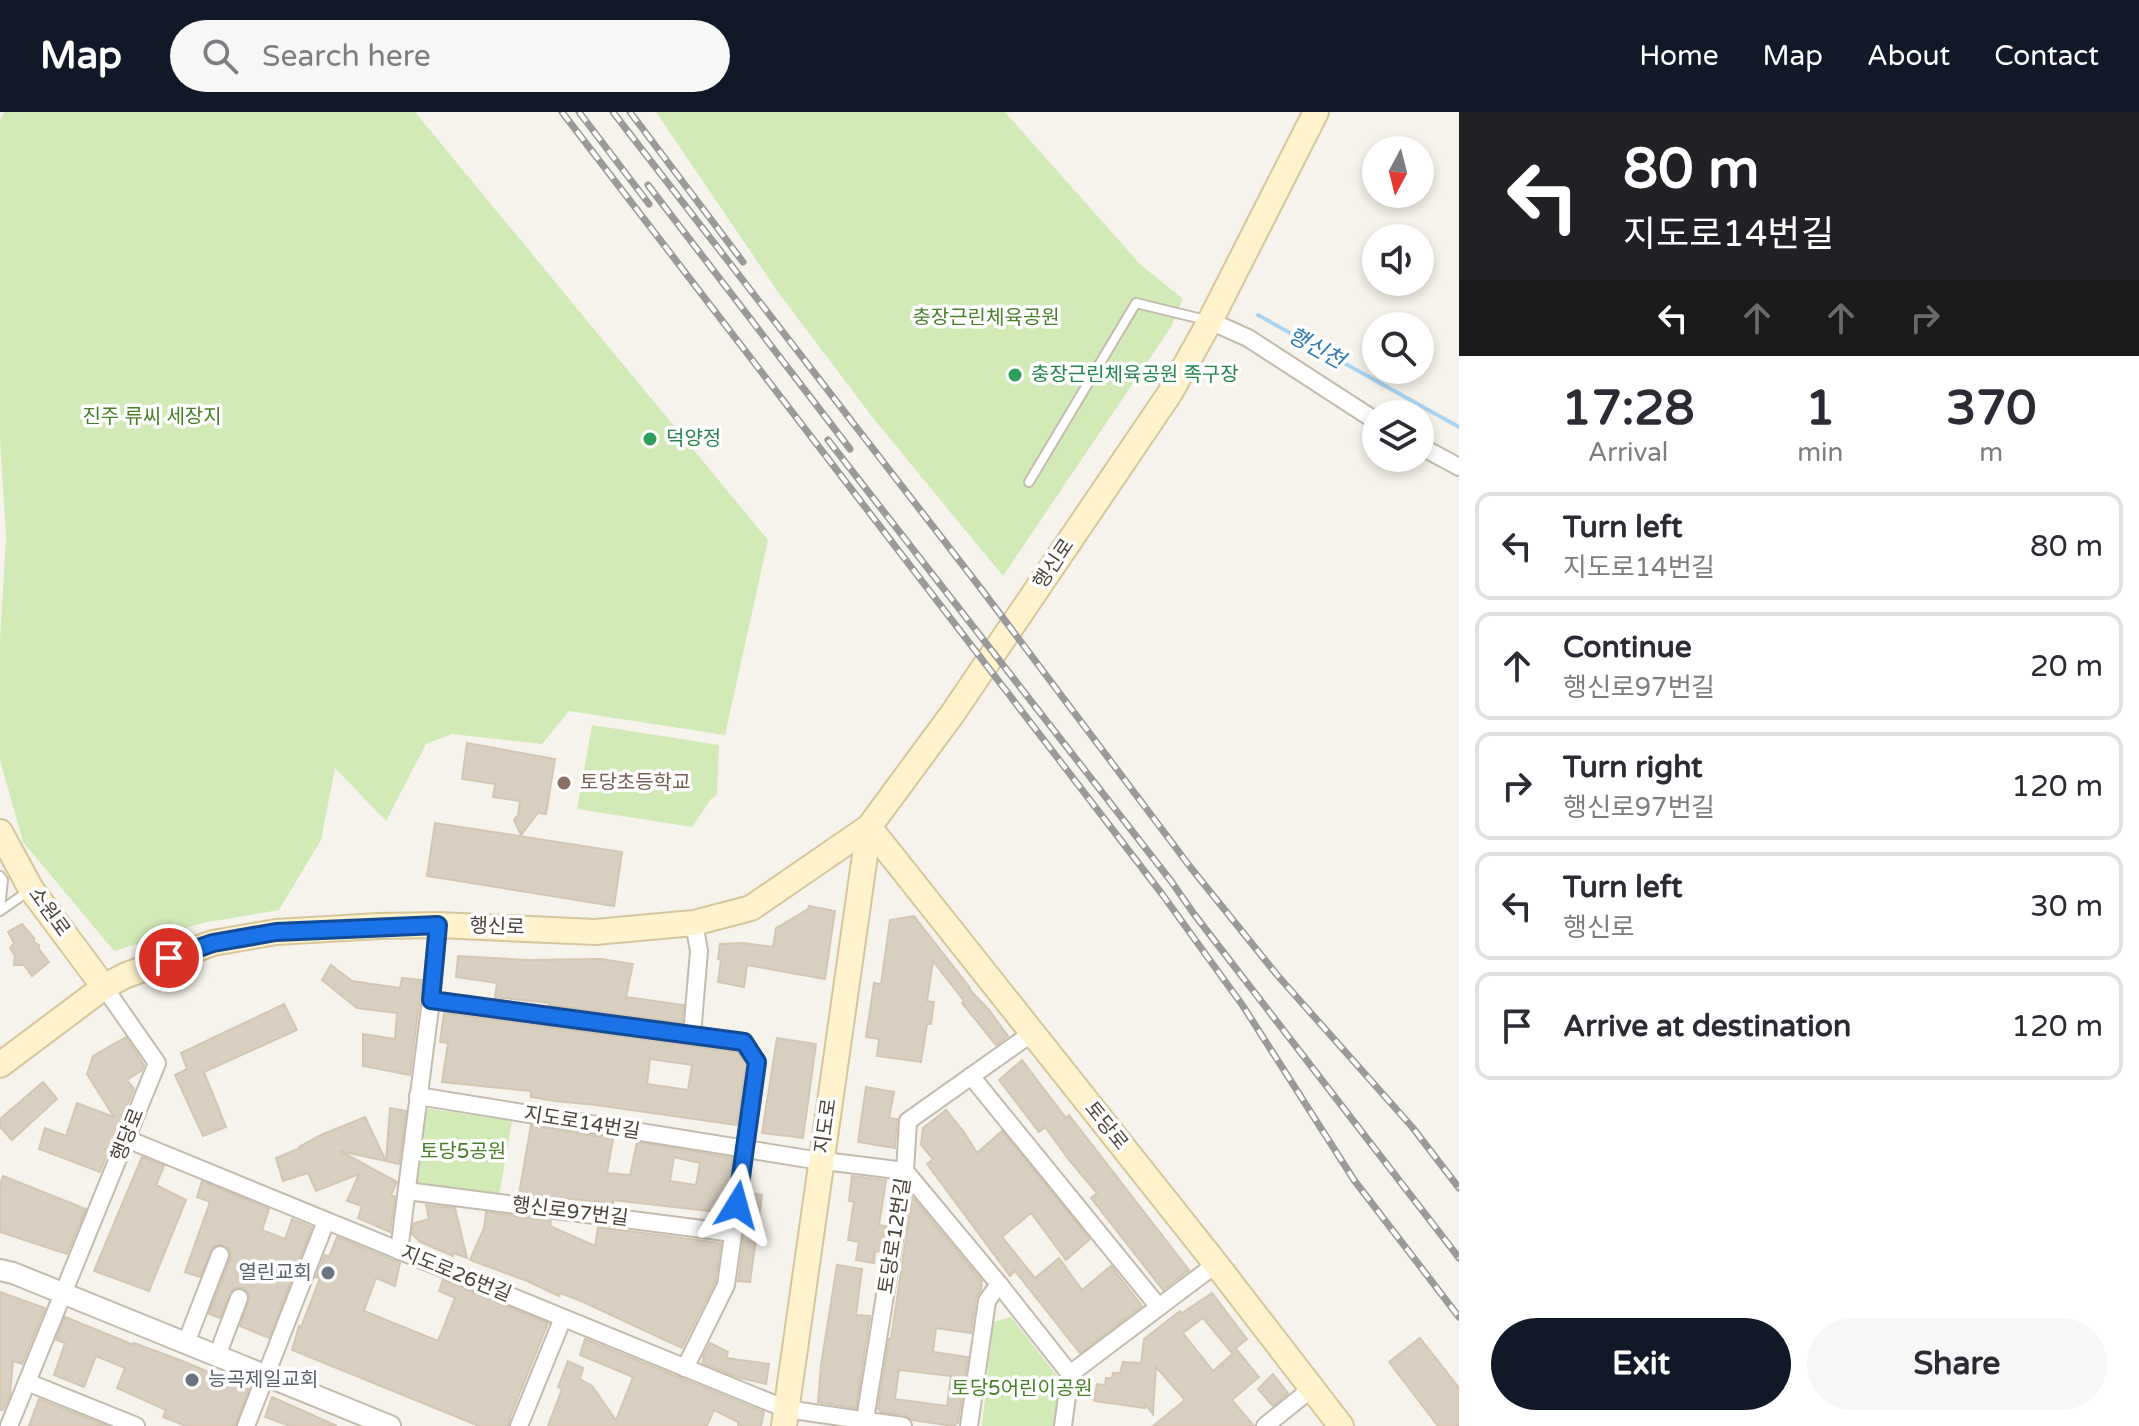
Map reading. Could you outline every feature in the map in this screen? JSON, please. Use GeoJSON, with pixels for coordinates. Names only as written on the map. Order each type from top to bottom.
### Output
{"type":"FeatureCollection","features":[{"type":"Feature","properties":{"kind":"main road","name":"행신로"},"geometry":{"type":"LineString","coordinates":[[0,1065],[104,987],[124,976],[213,943],[276,932],[438,925],[595,932],[694,923],[751,908],[869,827],[953,713],[1170,393],[1316,112]]}},
{"type":"Feature","properties":{"kind":"main road","name":"토당로"},"geometry":{"type":"LineString","coordinates":[[869,827],[1341,1426]]}},
{"type":"Feature","properties":{"kind":"main road","name":"지도로"},"geometry":{"type":"LineString","coordinates":[[785,1418],[869,827]]}},
{"type":"Feature","properties":{"kind":"main road","name":"소원로"},"geometry":{"type":"LineString","coordinates":[[0,832],[31,889],[104,987]]}},
{"type":"Feature","properties":{"kind":"street"},"geometry":{"type":"LineString","coordinates":[[1210,321],[1248,338],[1362,412]]}},
{"type":"Feature","properties":{"kind":"street"},"geometry":{"type":"LineString","coordinates":[[1434,454],[1459,467]]}},
{"type":"Feature","properties":{"kind":"street"},"geometry":{"type":"LineString","coordinates":[[692,1035],[699,951],[694,923]]}},
{"type":"Feature","properties":{"kind":"street"},"geometry":{"type":"LineString","coordinates":[[399,1251],[438,925]]}},
{"type":"Feature","properties":{"kind":"street","name":"행당로"},"geometry":{"type":"LineString","coordinates":[[6,1423],[27,1382],[157,1063],[104,987]]}},
{"type":"Feature","properties":{"kind":"street"},"geometry":{"type":"LineString","coordinates":[[431,1000],[744,1042],[757,1062],[726,1285],[685,1368]]}},
{"type":"Feature","properties":{"kind":"street","name":"토당로12번길"},"geometry":{"type":"LineString","coordinates":[[864,1423],[905,1171],[908,1121],[1032,1033]]}},
{"type":"Feature","properties":{"kind":"street"},"geometry":{"type":"LineString","coordinates":[[971,1076],[1158,1306]]}},
{"type":"Feature","properties":{"kind":"street","name":"지도로14번길"},"geometry":{"type":"LineString","coordinates":[[418,1096],[821,1161],[905,1171]]}},
{"type":"Feature","properties":{"kind":"street","name":"지도로26번길"},"geometry":{"type":"LineString","coordinates":[[127,1139],[685,1368],[785,1418],[903,1426]]}},
{"type":"Feature","properties":{"kind":"street"},"geometry":{"type":"LineString","coordinates":[[905,1171],[1070,1374]]}},
{"type":"Feature","properties":{"kind":"street","name":"행신로97번길"},"geometry":{"type":"LineString","coordinates":[[407,1191],[733,1233]]}},
{"type":"Feature","properties":{"kind":"street"},"geometry":{"type":"LineString","coordinates":[[246,1426],[326,1221]]}},
{"type":"Feature","properties":{"kind":"street"},"geometry":{"type":"LineString","coordinates":[[186,1343],[220,1255]]}},
{"type":"Feature","properties":{"kind":"street"},"geometry":{"type":"LineString","coordinates":[[1063,1426],[1070,1374],[1216,1264]]}},
{"type":"Feature","properties":{"kind":"street"},"geometry":{"type":"LineString","coordinates":[[0,1270],[64,1293],[390,1426]]}},
{"type":"Feature","properties":{"kind":"street"},"geometry":{"type":"LineString","coordinates":[[969,1426],[987,1301],[999,1284]]}},
{"type":"Feature","properties":{"kind":"street"},"geometry":{"type":"LineString","coordinates":[[217,1356],[239,1298]]}},
{"type":"Feature","properties":{"kind":"street"},"geometry":{"type":"LineString","coordinates":[[519,1426],[563,1318]]}},
{"type":"Feature","properties":{"kind":"street"},"geometry":{"type":"LineString","coordinates":[[27,1382],[136,1426]]}},
{"type":"Feature","properties":{"kind":"street"},"geometry":{"type":"LineString","coordinates":[[1265,1426],[1311,1389]]}},
{"type":"Feature","properties":{"kind":"lane"},"geometry":{"type":"LineString","coordinates":[[1029,482],[1136,303],[1210,321]]}},
{"type":"Feature","properties":{"kind":"lane"},"geometry":{"type":"LineString","coordinates":[[0,876],[3,880],[0,910]]}},
{"type":"Feature","properties":{"kind":"lane"},"geometry":{"type":"LineString","coordinates":[[0,910],[31,889]]}},
{"type":"Feature","properties":{"kind":"green space","name":"진주 류씨 세장지"},"geometry":{"type":"Polygon","coordinates":[[[4,112],[415,112],[768,540],[725,735],[569,711],[542,744],[452,734],[426,744],[386,821],[335,768],[321,840],[279,910],[202,923],[114,951],[23,842],[0,760],[0,641],[6,537],[0,438],[0,120],[4,112]]]}},
{"type":"Feature","properties":{"kind":"green space","name":"충장근린체육공원"},"geometry":{"type":"Polygon","coordinates":[[[656,112],[1005,112],[1140,264],[1183,299],[1171,327],[1003,576],[873,418],[778,292],[656,112]]]}},
{"type":"Feature","properties":{"kind":"green space"},"geometry":{"type":"Polygon","coordinates":[[[592,725],[719,745],[717,795],[692,827],[577,809],[592,725]]]}},
{"type":"Feature","properties":{"kind":"green space","name":"토당5공원"},"geometry":{"type":"Polygon","coordinates":[[[426,1108],[512,1121],[499,1196],[414,1183],[426,1108]]]}},
{"type":"Feature","properties":{"kind":"green space","name":"토당5어린이공원"},"geometry":{"type":"Polygon","coordinates":[[[1011,1317],[1061,1381],[1057,1426],[982,1426],[993,1322],[1011,1317]]]}},
{"type":"Feature","properties":{"kind":"building"},"geometry":{"type":"Polygon","coordinates":[[[467,743],[555,759],[546,814],[538,813],[521,835],[514,820],[520,801],[493,797],[495,784],[462,779],[467,743]]]}},
{"type":"Feature","properties":{"kind":"building"},"geometry":{"type":"Polygon","coordinates":[[[435,823],[622,852],[614,906],[427,876],[435,823]]]}},
{"type":"Feature","properties":{"kind":"building"},"geometry":{"type":"Polygon","coordinates":[[[809,906],[835,911],[825,979],[747,965],[744,987],[718,982],[720,944],[773,947],[776,928],[809,906]]]}},
{"type":"Feature","properties":{"kind":"building"},"geometry":{"type":"Polygon","coordinates":[[[914,916],[1008,1036],[996,1045],[933,961],[927,1001],[934,1002],[921,1062],[877,1056],[879,1039],[866,1037],[874,983],[881,984],[890,920],[914,916]]]}},
{"type":"Feature","properties":{"kind":"building"},"geometry":{"type":"Polygon","coordinates":[[[22,924],[49,962],[32,976],[24,965],[14,965],[15,956],[10,948],[14,943],[8,932],[22,924]]]}},
{"type":"Feature","properties":{"kind":"building"},"geometry":{"type":"Polygon","coordinates":[[[458,956],[527,960],[601,959],[633,964],[626,997],[684,1005],[682,1023],[495,997],[497,983],[456,977],[458,956]]]}},
{"type":"Feature","properties":{"kind":"building"},"geometry":{"type":"Polygon","coordinates":[[[331,965],[352,981],[400,988],[402,978],[422,980],[410,1075],[363,1066],[363,1034],[395,1039],[397,1013],[357,1008],[322,980],[331,965]]]}},
{"type":"Feature","properties":{"kind":"building"},"geometry":{"type":"Polygon","coordinates":[[[284,1004],[297,1030],[204,1072],[226,1127],[203,1136],[175,1075],[187,1069],[181,1053],[284,1004]]]}},
{"type":"Feature","properties":{"kind":"building"},"geometry":{"type":"Polygon","coordinates":[[[444,1013],[738,1052],[746,1065],[737,1125],[554,1101],[531,1097],[531,1091],[442,1082],[448,1043],[440,1042],[444,1013]],[[650,1059],[647,1084],[688,1090],[692,1065],[650,1059]]]}},
{"type":"Feature","properties":{"kind":"building"},"geometry":{"type":"Polygon","coordinates":[[[126,1037],[144,1065],[142,1070],[127,1080],[134,1089],[100,1172],[39,1149],[45,1128],[66,1136],[77,1103],[114,1117],[87,1074],[93,1056],[126,1037]]]}},
{"type":"Feature","properties":{"kind":"building"},"geometry":{"type":"Polygon","coordinates":[[[777,1038],[816,1044],[803,1138],[762,1133],[777,1038]]]}},
{"type":"Feature","properties":{"kind":"building"},"geometry":{"type":"Polygon","coordinates":[[[1022,1060],[1066,1118],[1069,1115],[1189,1270],[1163,1290],[1091,1198],[1097,1193],[1045,1127],[1039,1132],[999,1080],[1022,1060]]]}},
{"type":"Feature","properties":{"kind":"building"},"geometry":{"type":"Polygon","coordinates":[[[43,1082],[57,1099],[12,1140],[0,1127],[0,1119],[43,1082]]]}},
{"type":"Feature","properties":{"kind":"building"},"geometry":{"type":"Polygon","coordinates":[[[866,1087],[894,1092],[889,1118],[897,1119],[895,1148],[858,1142],[866,1087]]]}},
{"type":"Feature","properties":{"kind":"building"},"geometry":{"type":"Polygon","coordinates":[[[390,1108],[406,1111],[399,1164],[386,1161],[390,1108]]]}},
{"type":"Feature","properties":{"kind":"building"},"geometry":{"type":"Polygon","coordinates":[[[946,1110],[977,1153],[1002,1131],[1090,1239],[1066,1260],[1031,1213],[1002,1237],[1035,1278],[1059,1258],[1082,1290],[1111,1266],[1142,1306],[1080,1353],[1015,1271],[1010,1276],[927,1164],[933,1159],[921,1145],[923,1128],[946,1110]]]}},
{"type":"Feature","properties":{"kind":"building"},"geometry":{"type":"Polygon","coordinates":[[[365,1117],[386,1161],[340,1151],[397,1182],[391,1195],[395,1197],[390,1232],[358,1218],[362,1206],[347,1201],[359,1174],[316,1191],[308,1173],[283,1181],[276,1158],[365,1117]]]}},
{"type":"Feature","properties":{"kind":"building"},"geometry":{"type":"Polygon","coordinates":[[[531,1125],[613,1139],[607,1173],[630,1175],[637,1142],[733,1158],[725,1213],[613,1200],[613,1203],[519,1194],[531,1125]],[[674,1157],[670,1181],[696,1185],[700,1163],[674,1157]]]}},
{"type":"Feature","properties":{"kind":"building"},"geometry":{"type":"Polygon","coordinates":[[[142,1157],[164,1166],[156,1185],[186,1200],[149,1291],[94,1271],[142,1157]]]}},
{"type":"Feature","properties":{"kind":"building"},"geometry":{"type":"Polygon","coordinates":[[[3,1176],[86,1209],[67,1254],[0,1232],[0,1185],[3,1176]]]}},
{"type":"Feature","properties":{"kind":"building"},"geometry":{"type":"Polygon","coordinates":[[[852,1176],[886,1180],[879,1225],[885,1226],[881,1252],[875,1251],[874,1263],[856,1260],[859,1242],[848,1240],[854,1202],[849,1201],[852,1176]]]}},
{"type":"Feature","properties":{"kind":"building"},"geometry":{"type":"Polygon","coordinates":[[[202,1181],[269,1209],[262,1230],[285,1239],[292,1219],[312,1227],[269,1338],[240,1326],[250,1297],[244,1288],[232,1290],[220,1318],[209,1314],[230,1259],[228,1248],[219,1244],[213,1247],[200,1277],[185,1272],[210,1202],[197,1197],[202,1181]]]}},
{"type":"Feature","properties":{"kind":"building"},"geometry":{"type":"Polygon","coordinates":[[[750,1193],[762,1195],[750,1282],[738,1281],[750,1193]]]}},
{"type":"Feature","properties":{"kind":"building"},"geometry":{"type":"Polygon","coordinates":[[[912,1197],[982,1281],[971,1333],[936,1328],[933,1352],[968,1357],[958,1423],[953,1426],[912,1420],[905,1415],[878,1409],[912,1197]],[[899,1370],[895,1399],[947,1406],[951,1376],[899,1370]]]}},
{"type":"Feature","properties":{"kind":"building"},"geometry":{"type":"Polygon","coordinates":[[[426,1205],[455,1208],[467,1258],[453,1253],[453,1256],[420,1242],[412,1234],[414,1223],[429,1219],[426,1205]]]}},
{"type":"Feature","properties":{"kind":"building"},"geometry":{"type":"Polygon","coordinates":[[[486,1212],[551,1221],[550,1226],[595,1246],[598,1227],[721,1243],[715,1282],[682,1348],[581,1301],[560,1293],[559,1296],[470,1260],[484,1228],[486,1212]]]}},
{"type":"Feature","properties":{"kind":"building"},"geometry":{"type":"Polygon","coordinates":[[[337,1237],[400,1263],[395,1286],[376,1278],[364,1311],[438,1341],[455,1298],[439,1291],[443,1280],[548,1323],[508,1426],[479,1426],[292,1350],[320,1278],[316,1277],[337,1237]]]}},
{"type":"Feature","properties":{"kind":"building"},"geometry":{"type":"Polygon","coordinates":[[[837,1265],[862,1269],[856,1315],[870,1316],[856,1408],[818,1402],[837,1265]]]}},
{"type":"Feature","properties":{"kind":"building"},"geometry":{"type":"Polygon","coordinates":[[[0,1292],[45,1308],[22,1364],[13,1361],[10,1395],[3,1410],[0,1410],[0,1292]]]}},
{"type":"Feature","properties":{"kind":"building"},"geometry":{"type":"Polygon","coordinates":[[[1212,1293],[1247,1339],[1231,1352],[1203,1318],[1183,1333],[1213,1371],[1237,1350],[1259,1377],[1232,1400],[1254,1426],[1153,1426],[1185,1400],[1156,1367],[1153,1414],[1145,1404],[1145,1408],[1094,1401],[1097,1384],[1105,1385],[1106,1378],[1120,1373],[1123,1362],[1141,1363],[1144,1339],[1180,1311],[1182,1313],[1212,1293]]]}},
{"type":"Feature","properties":{"kind":"building"},"geometry":{"type":"Polygon","coordinates":[[[65,1317],[249,1389],[235,1426],[186,1426],[163,1417],[166,1410],[117,1388],[125,1368],[96,1356],[84,1387],[54,1375],[65,1343],[56,1340],[65,1317]]]}},
{"type":"Feature","properties":{"kind":"building"},"geometry":{"type":"Polygon","coordinates":[[[1420,1338],[1459,1388],[1459,1426],[1438,1426],[1389,1362],[1420,1338]]]}},
{"type":"Feature","properties":{"kind":"building"},"geometry":{"type":"Polygon","coordinates":[[[585,1339],[764,1412],[761,1426],[738,1426],[738,1422],[714,1410],[707,1426],[548,1426],[562,1389],[558,1387],[568,1361],[583,1368],[580,1379],[592,1386],[616,1420],[633,1377],[580,1355],[585,1339]]]}},
{"type":"Feature","properties":{"kind":"building"},"geometry":{"type":"Polygon","coordinates":[[[710,1343],[728,1352],[726,1358],[769,1364],[766,1384],[740,1378],[702,1363],[710,1343]]]}},
{"type":"Feature","properties":{"kind":"building"},"geometry":{"type":"Polygon","coordinates":[[[1273,1374],[1288,1393],[1273,1406],[1258,1389],[1273,1374]]]}},
{"type":"Feature","properties":{"kind":"building"},"geometry":{"type":"Polygon","coordinates":[[[272,1397],[337,1426],[290,1426],[265,1417],[272,1397]]]}},
{"type":"Feature","properties":{"kind":"building"},"geometry":{"type":"Polygon","coordinates":[[[39,1399],[107,1426],[29,1426],[39,1399]]]}},
{"type":"Feature","properties":{"kind":"waterway","name":"행신천"},"geometry":{"type":"LineString","coordinates":[[1258,315],[1459,427]]}},
{"type":"Feature","properties":{"kind":"railway"},"geometry":{"type":"LineString","coordinates":[[562,112],[1162,894],[1243,1006],[1354,1180],[1459,1317]]}},
{"type":"Feature","properties":{"kind":"railway"},"geometry":{"type":"LineString","coordinates":[[579,112],[649,204]]}},
{"type":"Feature","properties":{"kind":"railway"},"geometry":{"type":"LineString","coordinates":[[613,112],[982,590],[1191,868],[1278,976],[1413,1128],[1459,1188]]}},
{"type":"Feature","properties":{"kind":"railway"},"geometry":{"type":"LineString","coordinates":[[630,112],[743,262]]}},
{"type":"Feature","properties":{"kind":"railway"},"geometry":{"type":"LineString","coordinates":[[648,185],[850,449]]}},
{"type":"Feature","properties":{"kind":"railway"},"geometry":{"type":"LineString","coordinates":[[828,440],[1459,1258]]}},
{"type":"Feature","properties":{"kind":"place","name":"충장근린체육공원 족구장"},"geometry":{"type":"Point","coordinates":[1015,375]}},
{"type":"Feature","properties":{"kind":"place","name":"덕양정"},"geometry":{"type":"Point","coordinates":[650,439]}},
{"type":"Feature","properties":{"kind":"place","name":"토당초등학교"},"geometry":{"type":"Point","coordinates":[564,783]}},
{"type":"Feature","properties":{"kind":"place","name":"열린교회"},"geometry":{"type":"Point","coordinates":[328,1273]}},
{"type":"Feature","properties":{"kind":"place","name":"능곡제일교회"},"geometry":{"type":"Point","coordinates":[192,1380]}},
{"type":"Feature","properties":{"kind":"route"},"geometry":{"type":"LineString","coordinates":[[169,958],[213,943],[276,932],[438,925],[431,1000],[744,1042],[757,1062],[737,1205]]}}]}
